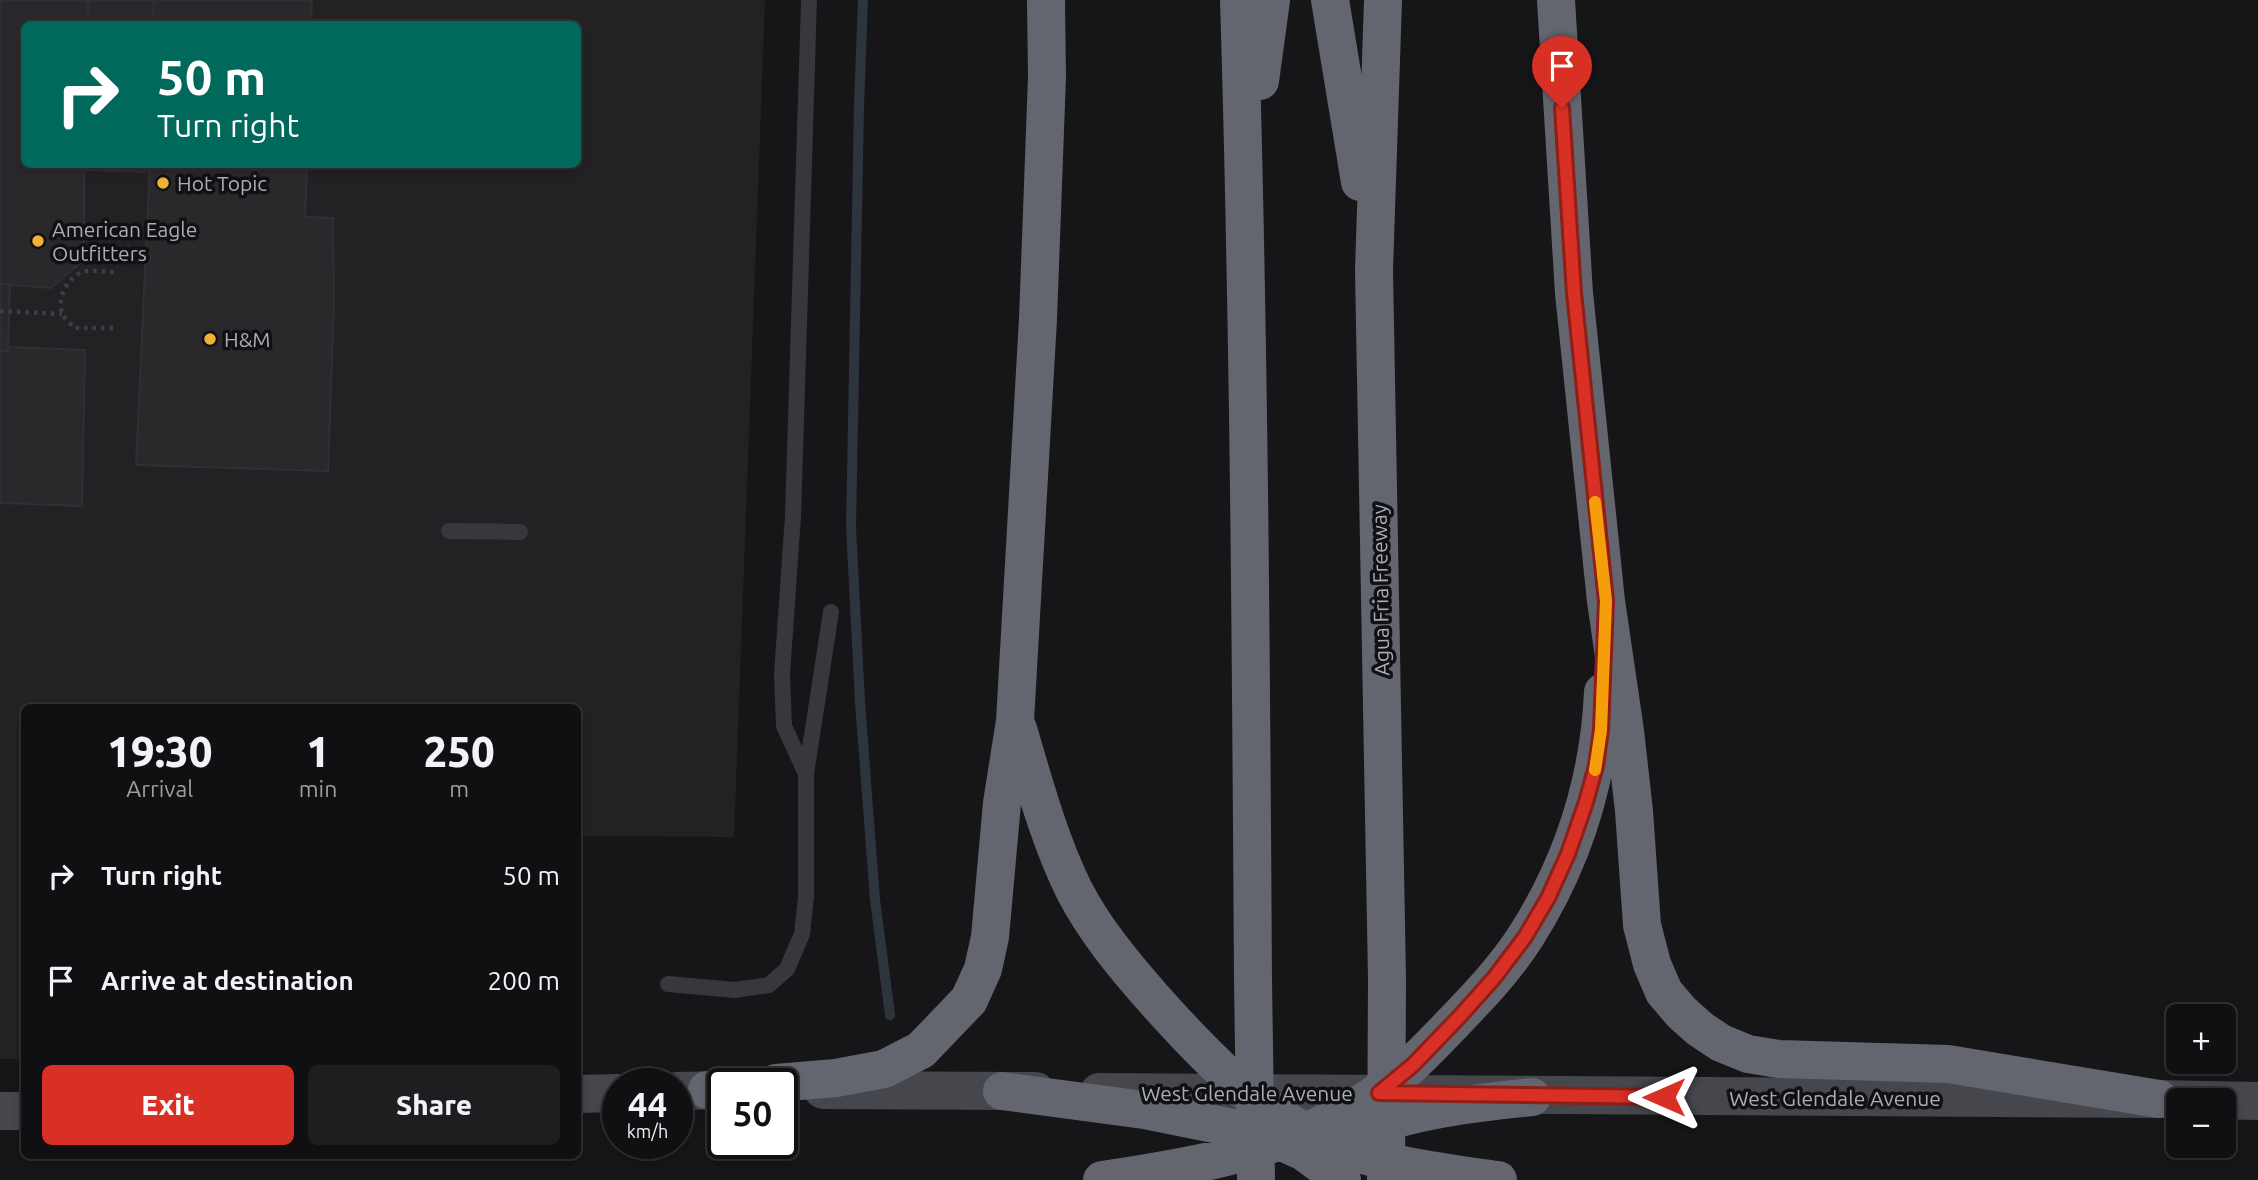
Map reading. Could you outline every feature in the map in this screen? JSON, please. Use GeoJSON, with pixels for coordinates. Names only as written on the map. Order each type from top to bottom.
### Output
{"type":"FeatureCollection","features":[{"type":"Feature","properties":{"kind":"highway"},"geometry":{"type":"LineString","coordinates":[[798,1081],[836,1078],[884,1069],[921,1050],[969,1000],[983,969],[990,937],[1002,803],[1015,720],[1040,291],[1047,77],[1046,0]]}},
{"type":"Feature","properties":{"kind":"highway"},"geometry":{"type":"LineString","coordinates":[[1239,0],[1245,202],[1254,1180]]}},
{"type":"Feature","properties":{"kind":"highway"},"geometry":{"type":"LineString","coordinates":[[1245,202],[1270,0]]}},
{"type":"Feature","properties":{"kind":"highway"},"geometry":{"type":"LineString","coordinates":[[1330,0],[1374,270]]}},
{"type":"Feature","properties":{"kind":"highway","name":"Agua Fria Freeway"},"geometry":{"type":"LineString","coordinates":[[1382,0],[1374,270],[1387,979],[1386,1180]]}},
{"type":"Feature","properties":{"kind":"highway"},"geometry":{"type":"LineString","coordinates":[[1556,0],[1574,293],[1606,601],[1634,811],[1642,925],[1652,964],[1664,992],[1682,1013],[1721,1043],[1748,1054],[1779,1059],[1948,1063],[2159,1099]]}},
{"type":"Feature","properties":{"kind":"highway"},"geometry":{"type":"LineString","coordinates":[[1254,1180],[1339,1117],[1379,1093],[1413,1065],[1494,978],[1525,937],[1548,898],[1568,854],[1596,766],[1601,730],[1606,601]]}},
{"type":"Feature","properties":{"kind":"highway"},"geometry":{"type":"LineString","coordinates":[[1015,720],[1056,851],[1075,892],[1097,928],[1122,962],[1186,1035],[1274,1113],[1342,1180]]}},
{"type":"Feature","properties":{"kind":"highway"},"geometry":{"type":"LineString","coordinates":[[1002,1091],[1185,1118],[1417,1168],[1498,1180]]}},
{"type":"Feature","properties":{"kind":"highway"},"geometry":{"type":"LineString","coordinates":[[1102,1180],[1183,1167],[1304,1142],[1425,1111],[1469,1103],[1532,1097]]}},
{"type":"Feature","properties":{"kind":"main road","name":"West Glendale Avenue"},"geometry":{"type":"LineString","coordinates":[[798,1090],[2258,1101]]}},
{"type":"Feature","properties":{"kind":"main road"},"geometry":{"type":"LineString","coordinates":[[581,1094],[602,1093]]}},
{"type":"Feature","properties":{"kind":"main road"},"geometry":{"type":"LineString","coordinates":[[0,1111],[21,1111]]}},
{"type":"Feature","properties":{"kind":"lane"},"geometry":{"type":"LineString","coordinates":[[806,774],[784,726],[782,674],[793,516],[809,0]]}},
{"type":"Feature","properties":{"kind":"lane"},"geometry":{"type":"LineString","coordinates":[[450,531],[520,532]]}},
{"type":"Feature","properties":{"kind":"lane"},"geometry":{"type":"LineString","coordinates":[[668,984],[746,989],[769,985],[788,969],[802,934],[806,897],[806,774],[831,612]]}},
{"type":"Feature","properties":{"kind":"path"},"geometry":{"type":"LineString","coordinates":[[113,328],[74,328],[62,314],[64,290],[71,279],[84,271],[114,272]]}},
{"type":"Feature","properties":{"kind":"path"},"geometry":{"type":"LineString","coordinates":[[0,312],[62,314]]}},
{"type":"Feature","properties":{"kind":"shaded area"},"geometry":{"type":"Polygon","coordinates":[[[0,0],[765,0],[734,837],[581,836],[581,704],[21,704],[21,1059],[0,1059],[0,0]]]}},
{"type":"Feature","properties":{"kind":"building"},"geometry":{"type":"Polygon","coordinates":[[[0,0],[88,0],[88,21],[21,21],[21,168],[84,168],[84,260],[51,288],[0,284],[0,0]]]}},
{"type":"Feature","properties":{"kind":"building"},"geometry":{"type":"Polygon","coordinates":[[[88,0],[154,0],[153,21],[88,21],[88,0]]]}},
{"type":"Feature","properties":{"kind":"building"},"geometry":{"type":"Polygon","coordinates":[[[154,0],[312,0],[311,21],[153,21],[154,0]]]}},
{"type":"Feature","properties":{"kind":"building"},"geometry":{"type":"Polygon","coordinates":[[[150,168],[150,172],[84,170],[150,168]]]}},
{"type":"Feature","properties":{"kind":"building"},"geometry":{"type":"Polygon","coordinates":[[[150,168],[307,168],[305,217],[333,218],[334,303],[328,471],[136,465],[150,168]]]}},
{"type":"Feature","properties":{"kind":"building"},"geometry":{"type":"Polygon","coordinates":[[[0,284],[10,284],[8,351],[0,350],[0,284]]]}},
{"type":"Feature","properties":{"kind":"building"},"geometry":{"type":"Polygon","coordinates":[[[8,347],[85,350],[82,506],[0,503],[0,351],[9,351],[8,347]]]}},
{"type":"Feature","properties":{"kind":"waterway"},"geometry":{"type":"LineString","coordinates":[[863,0],[851,527],[860,702],[875,900],[890,1015]]}},
{"type":"Feature","properties":{"kind":"slow traffic"},"geometry":{"type":"LineString","coordinates":[[1595,502],[1606,601],[1601,730],[1595,770]]}},
{"type":"Feature","properties":{"kind":"place","name":"Hot Topic"},"geometry":{"type":"Point","coordinates":[163,183]}},
{"type":"Feature","properties":{"kind":"place","name":"American Eagle Outfitters"},"geometry":{"type":"Point","coordinates":[38,241]}},
{"type":"Feature","properties":{"kind":"place","name":"H&M"},"geometry":{"type":"Point","coordinates":[210,339]}},
{"type":"Feature","properties":{"kind":"route"},"geometry":{"type":"LineString","coordinates":[[1562,108],[1574,293],[1606,601],[1601,730],[1596,766],[1568,854],[1548,898],[1525,937],[1461,1015],[1413,1065],[1379,1093],[1664,1097]]}}]}
